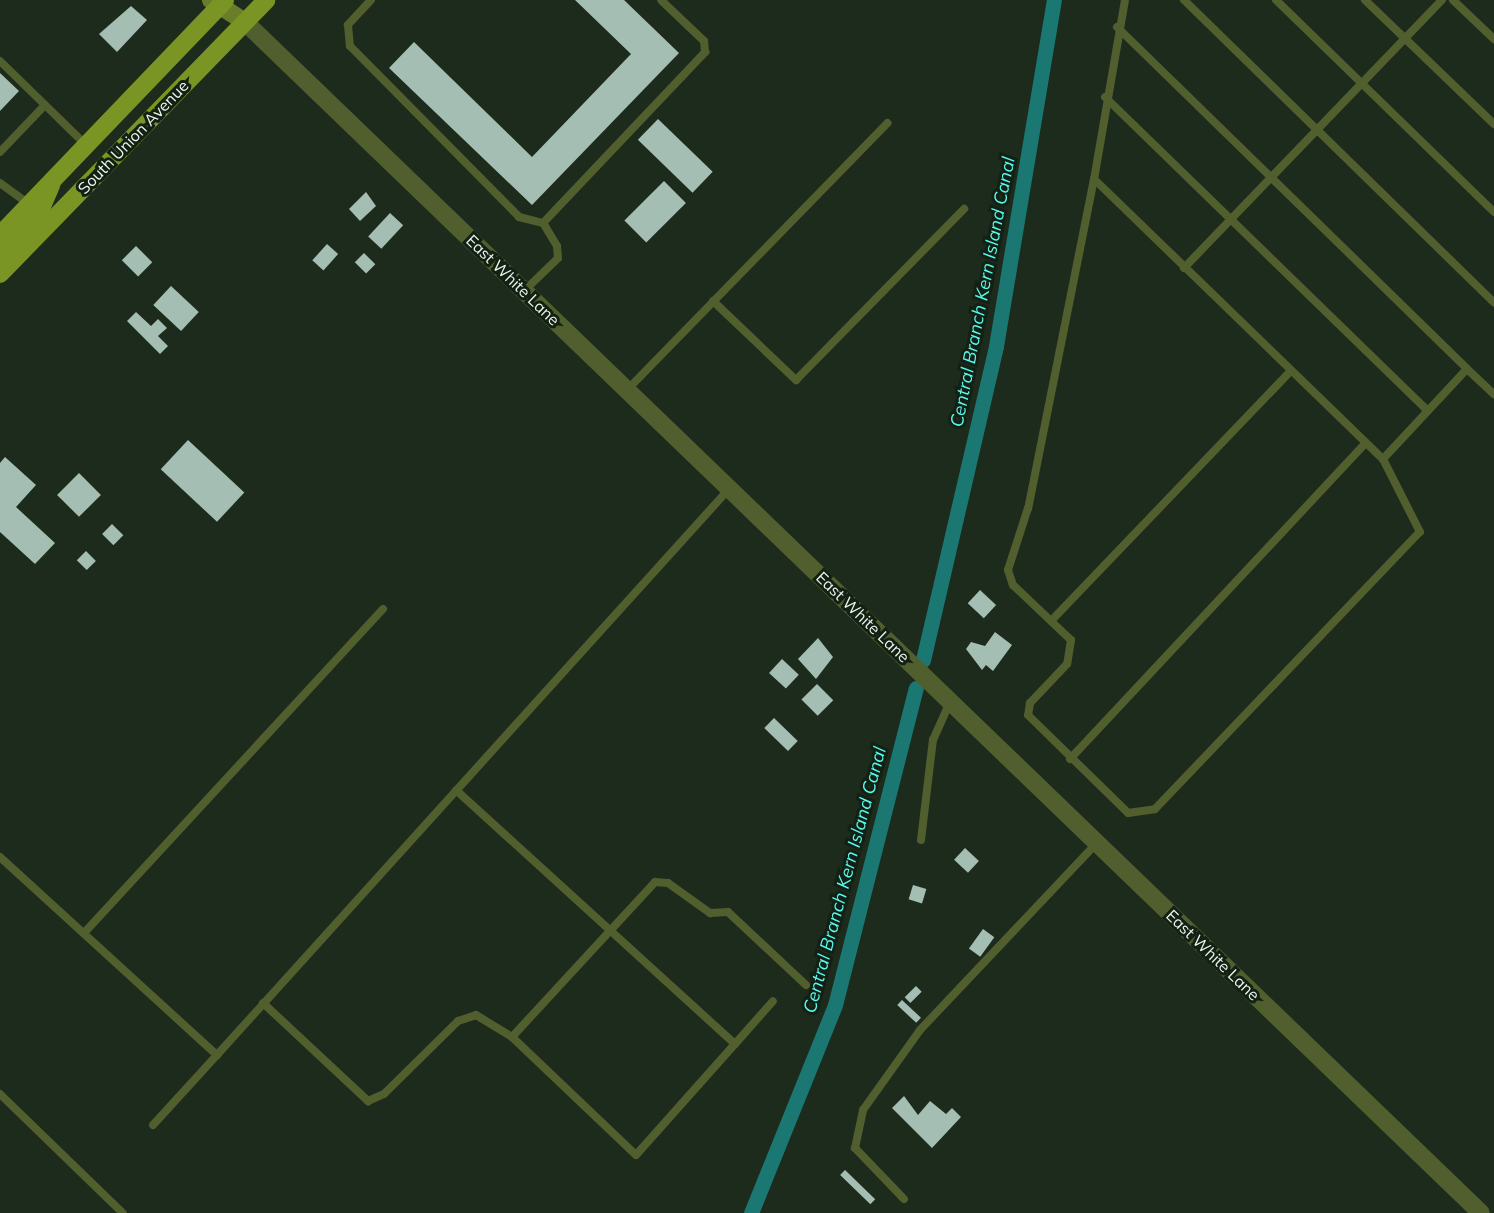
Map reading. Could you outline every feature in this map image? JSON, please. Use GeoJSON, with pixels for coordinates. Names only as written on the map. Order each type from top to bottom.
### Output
{"type":"FeatureCollection","features":[{"type":"Feature","properties":{"kind":"main road"},"geometry":{"type":"LineString","coordinates":[[238,0],[245,22]]}},
{"type":"Feature","properties":{"kind":"main road","name":"South Union Avenue"},"geometry":{"type":"LineString","coordinates":[[0,274],[266,0]]}},
{"type":"Feature","properties":{"kind":"main road"},"geometry":{"type":"LineString","coordinates":[[218,2],[245,22]]}},
{"type":"Feature","properties":{"kind":"main road","name":"South Union Avenue"},"geometry":{"type":"LineString","coordinates":[[0,235],[86,146],[218,2]]}},
{"type":"Feature","properties":{"kind":"main road"},"geometry":{"type":"LineString","coordinates":[[0,255],[38,216],[53,181]]}},
{"type":"Feature","properties":{"kind":"street","name":"East White Lane"},"geometry":{"type":"LineString","coordinates":[[245,22],[1480,1213]]}},
{"type":"Feature","properties":{"kind":"lane"},"geometry":{"type":"LineString","coordinates":[[371,0],[348,25],[350,46],[519,217],[543,223],[557,246],[558,258],[524,291]]}},
{"type":"Feature","properties":{"kind":"lane"},"geometry":{"type":"LineString","coordinates":[[543,223],[705,52],[704,41],[661,0]]}},
{"type":"Feature","properties":{"kind":"lane"},"geometry":{"type":"LineString","coordinates":[[1094,179],[1383,459],[1419,532],[1155,809],[1128,813],[1070,759],[1028,715],[1030,704],[1071,653],[1071,640],[1013,585],[1008,570],[1028,508],[1094,179],[1117,27],[1125,0]]}},
{"type":"Feature","properties":{"kind":"lane"},"geometry":{"type":"LineString","coordinates":[[1184,0],[1494,303]]}},
{"type":"Feature","properties":{"kind":"lane"},"geometry":{"type":"LineString","coordinates":[[1276,0],[1494,212]]}},
{"type":"Feature","properties":{"kind":"lane"},"geometry":{"type":"LineString","coordinates":[[1365,0],[1494,124]]}},
{"type":"Feature","properties":{"kind":"lane"},"geometry":{"type":"LineString","coordinates":[[1184,268],[1442,0]]}},
{"type":"Feature","properties":{"kind":"lane"},"geometry":{"type":"LineString","coordinates":[[1453,0],[1494,39]]}},
{"type":"Feature","properties":{"kind":"lane"},"geometry":{"type":"LineString","coordinates":[[1117,27],[1494,394]]}},
{"type":"Feature","properties":{"kind":"lane"},"geometry":{"type":"LineString","coordinates":[[0,61],[86,146]]}},
{"type":"Feature","properties":{"kind":"lane"},"geometry":{"type":"LineString","coordinates":[[1105,97],[1428,411]]}},
{"type":"Feature","properties":{"kind":"lane"},"geometry":{"type":"LineString","coordinates":[[0,152],[45,105]]}},
{"type":"Feature","properties":{"kind":"lane"},"geometry":{"type":"LineString","coordinates":[[627,390],[888,123]]}},
{"type":"Feature","properties":{"kind":"lane"},"geometry":{"type":"LineString","coordinates":[[0,183],[30,204]]}},
{"type":"Feature","properties":{"kind":"lane"},"geometry":{"type":"LineString","coordinates":[[713,301],[796,380],[964,208]]}},
{"type":"Feature","properties":{"kind":"lane"},"geometry":{"type":"LineString","coordinates":[[1383,459],[1467,369]]}},
{"type":"Feature","properties":{"kind":"lane"},"geometry":{"type":"LineString","coordinates":[[1051,621],[1291,371]]}},
{"type":"Feature","properties":{"kind":"lane"},"geometry":{"type":"LineString","coordinates":[[1070,759],[1366,442]]}},
{"type":"Feature","properties":{"kind":"lane"},"geometry":{"type":"LineString","coordinates":[[153,1125],[729,489]]}},
{"type":"Feature","properties":{"kind":"lane"},"geometry":{"type":"LineString","coordinates":[[84,933],[384,609]]}},
{"type":"Feature","properties":{"kind":"lane"},"geometry":{"type":"LineString","coordinates":[[921,840],[933,740],[950,702]]}},
{"type":"Feature","properties":{"kind":"lane"},"geometry":{"type":"LineString","coordinates":[[456,790],[735,1044]]}},
{"type":"Feature","properties":{"kind":"lane"},"geometry":{"type":"LineString","coordinates":[[904,1199],[855,1148],[863,1110],[920,1030],[1096,843]]}},
{"type":"Feature","properties":{"kind":"lane"},"geometry":{"type":"LineString","coordinates":[[0,857],[217,1054]]}},
{"type":"Feature","properties":{"kind":"lane"},"geometry":{"type":"LineString","coordinates":[[512,1037],[655,882],[668,883],[710,913],[728,912],[806,985]]}},
{"type":"Feature","properties":{"kind":"lane"},"geometry":{"type":"LineString","coordinates":[[263,1003],[368,1101],[384,1094],[459,1021],[476,1016],[512,1037],[636,1155],[773,1001]]}},
{"type":"Feature","properties":{"kind":"lane"},"geometry":{"type":"LineString","coordinates":[[0,1095],[123,1213]]}},
{"type":"Feature","properties":{"kind":"building"},"geometry":{"type":"Polygon","coordinates":[[[575,0],[624,0],[679,53],[532,205],[389,68],[414,42],[532,157],[631,54],[575,0]]]}},
{"type":"Feature","properties":{"kind":"building"},"geometry":{"type":"Polygon","coordinates":[[[131,6],[147,20],[117,52],[99,34],[131,6]]]}},
{"type":"Feature","properties":{"kind":"building"},"geometry":{"type":"Polygon","coordinates":[[[0,73],[19,91],[0,111],[0,73]]]}},
{"type":"Feature","properties":{"kind":"building"},"geometry":{"type":"Polygon","coordinates":[[[658,119],[713,172],[693,193],[638,140],[658,119]]]}},
{"type":"Feature","properties":{"kind":"building"},"geometry":{"type":"Polygon","coordinates":[[[664,181],[686,203],[646,243],[624,221],[664,181]]]}},
{"type":"Feature","properties":{"kind":"building"},"geometry":{"type":"Polygon","coordinates":[[[366,192],[376,206],[360,221],[349,209],[366,192]]]}},
{"type":"Feature","properties":{"kind":"building"},"geometry":{"type":"Polygon","coordinates":[[[390,213],[403,225],[381,249],[368,236],[390,213]]]}},
{"type":"Feature","properties":{"kind":"building"},"geometry":{"type":"Polygon","coordinates":[[[327,244],[338,254],[323,270],[312,260],[327,244]]]}},
{"type":"Feature","properties":{"kind":"building"},"geometry":{"type":"Polygon","coordinates":[[[136,246],[152,262],[138,276],[122,260],[136,246]]]}},
{"type":"Feature","properties":{"kind":"building"},"geometry":{"type":"Polygon","coordinates":[[[364,253],[375,264],[366,274],[355,262],[364,253]]]}},
{"type":"Feature","properties":{"kind":"building"},"geometry":{"type":"Polygon","coordinates":[[[171,286],[199,312],[181,331],[153,305],[171,286]]]}},
{"type":"Feature","properties":{"kind":"building"},"geometry":{"type":"Polygon","coordinates":[[[136,312],[151,326],[158,319],[167,328],[158,336],[168,346],[160,354],[127,321],[136,312]]]}},
{"type":"Feature","properties":{"kind":"building"},"geometry":{"type":"Polygon","coordinates":[[[188,440],[244,493],[217,522],[161,469],[188,440]]]}},
{"type":"Feature","properties":{"kind":"building"},"geometry":{"type":"Polygon","coordinates":[[[5,457],[36,485],[16,507],[55,543],[35,564],[0,532],[0,463],[5,457]]]}},
{"type":"Feature","properties":{"kind":"building"},"geometry":{"type":"Polygon","coordinates":[[[79,473],[101,495],[79,517],[57,495],[79,473]]]}},
{"type":"Feature","properties":{"kind":"building"},"geometry":{"type":"Polygon","coordinates":[[[112,524],[123,535],[113,545],[102,534],[112,524]]]}},
{"type":"Feature","properties":{"kind":"building"},"geometry":{"type":"Polygon","coordinates":[[[86,551],[96,561],[87,570],[77,560],[86,551]]]}},
{"type":"Feature","properties":{"kind":"building"},"geometry":{"type":"Polygon","coordinates":[[[980,590],[996,605],[984,618],[968,603],[980,590]]]}},
{"type":"Feature","properties":{"kind":"building"},"geometry":{"type":"Polygon","coordinates":[[[995,632],[1012,645],[993,671],[986,665],[982,670],[966,649],[971,642],[985,646],[995,632]]]}},
{"type":"Feature","properties":{"kind":"building"},"geometry":{"type":"Polygon","coordinates":[[[818,638],[833,657],[816,679],[798,659],[818,638]]]}},
{"type":"Feature","properties":{"kind":"building"},"geometry":{"type":"Polygon","coordinates":[[[782,659],[799,675],[786,689],[769,673],[782,659]]]}},
{"type":"Feature","properties":{"kind":"building"},"geometry":{"type":"Polygon","coordinates":[[[817,684],[833,700],[818,716],[801,700],[817,684]]]}},
{"type":"Feature","properties":{"kind":"building"},"geometry":{"type":"Polygon","coordinates":[[[774,718],[798,741],[788,751],[764,728],[774,718]]]}},
{"type":"Feature","properties":{"kind":"building"},"geometry":{"type":"Polygon","coordinates":[[[965,848],[979,861],[968,873],[954,860],[965,848]]]}},
{"type":"Feature","properties":{"kind":"building"},"geometry":{"type":"Polygon","coordinates":[[[913,885],[926,889],[922,903],[909,899],[913,885]]]}},
{"type":"Feature","properties":{"kind":"building"},"geometry":{"type":"Polygon","coordinates":[[[983,929],[994,937],[980,957],[969,948],[983,929]]]}},
{"type":"Feature","properties":{"kind":"building"},"geometry":{"type":"Polygon","coordinates":[[[916,986],[922,992],[910,1003],[905,997],[916,986]]]}},
{"type":"Feature","properties":{"kind":"building"},"geometry":{"type":"Polygon","coordinates":[[[902,1000],[921,1018],[916,1023],[897,1005],[902,1000]]]}},
{"type":"Feature","properties":{"kind":"building"},"geometry":{"type":"Polygon","coordinates":[[[904,1096],[918,1115],[930,1101],[946,1114],[952,1108],[961,1117],[932,1148],[892,1108],[904,1096]]]}},
{"type":"Feature","properties":{"kind":"building"},"geometry":{"type":"Polygon","coordinates":[[[845,1170],[875,1199],[870,1204],[840,1175],[845,1170]]]}},
{"type":"Feature","properties":{"kind":"waterway","name":"Central Branch Kern Island Canal"},"geometry":{"type":"LineString","coordinates":[[923,660],[996,346],[1054,0]]}},
{"type":"Feature","properties":{"kind":"waterway","name":"Central Branch Kern Island Canal"},"geometry":{"type":"LineString","coordinates":[[751,1213],[835,1005],[916,688]]}}]}
